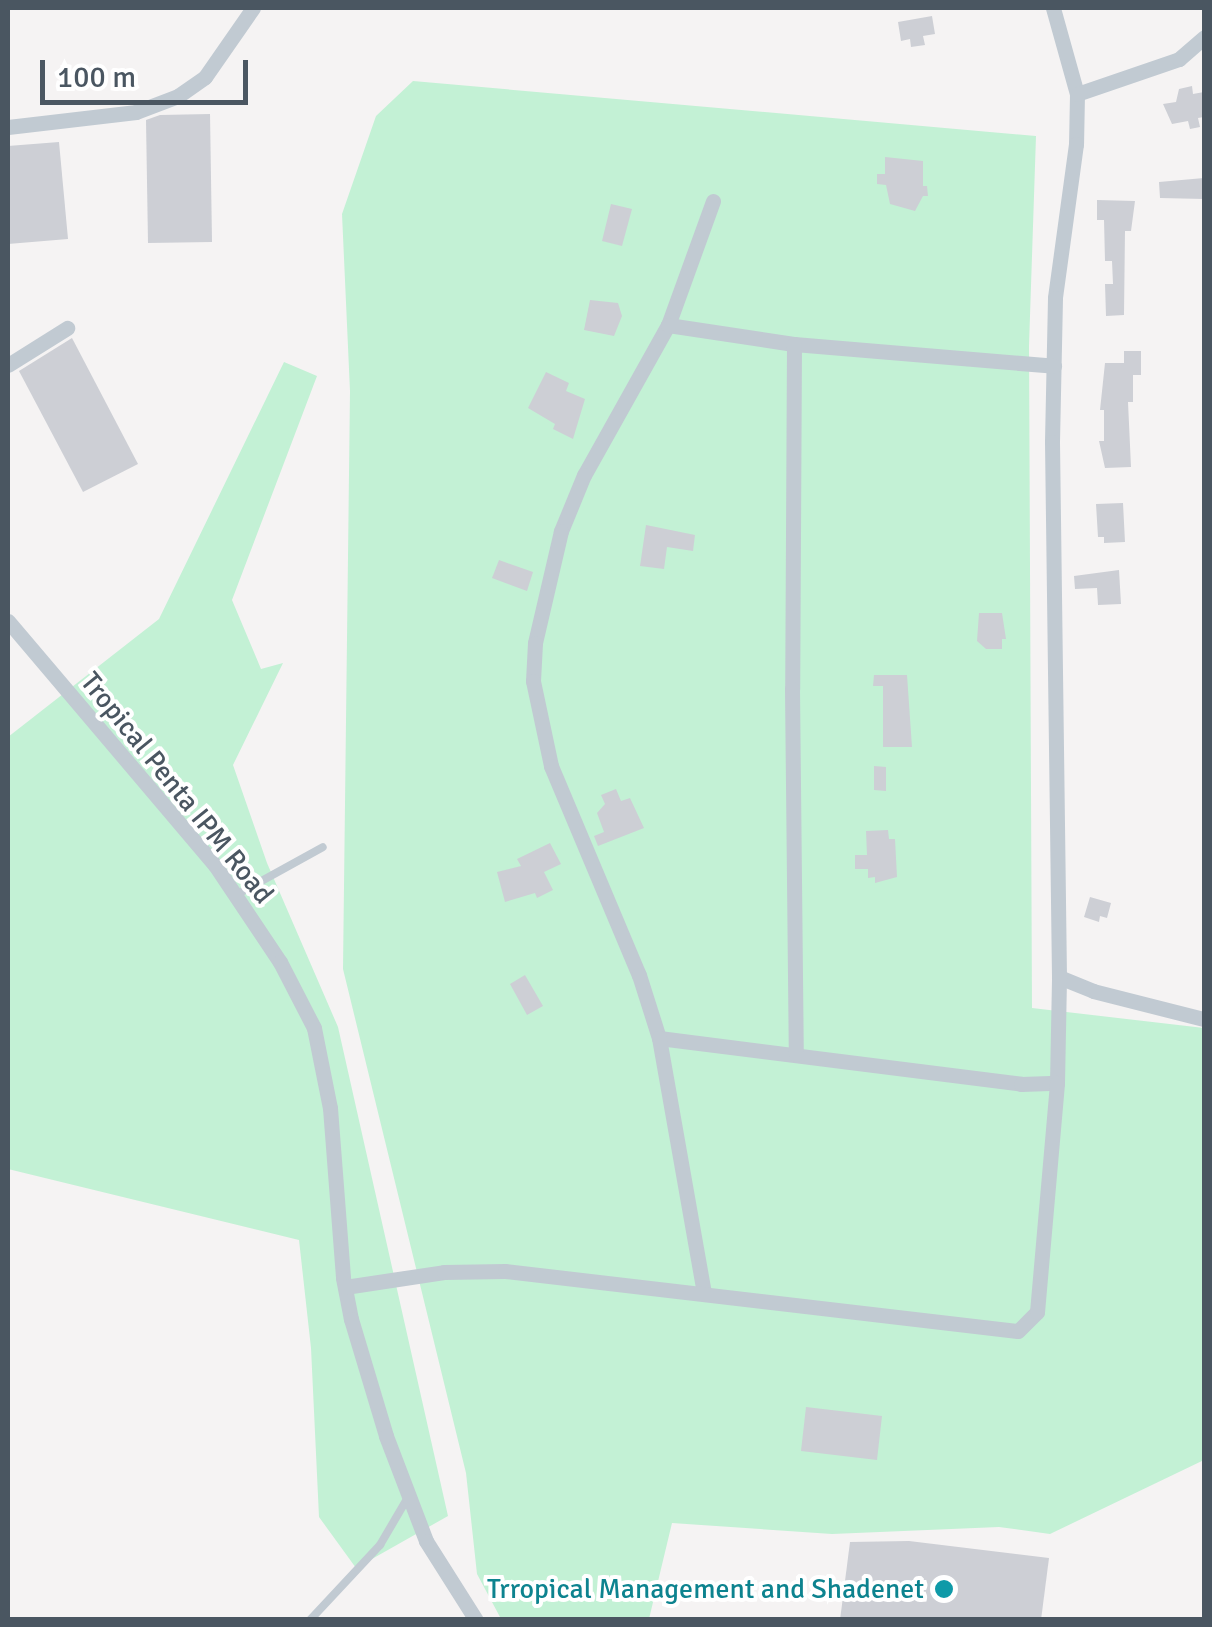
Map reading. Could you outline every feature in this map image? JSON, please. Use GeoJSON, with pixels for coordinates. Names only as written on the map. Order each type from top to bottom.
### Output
{"type":"FeatureCollection","features":[{"type":"Feature","properties":{"kind":"street"},"geometry":{"type":"LineString","coordinates":[[8,128],[120,114],[178,96],[205,77],[253,8]]}},
{"type":"Feature","properties":{"kind":"street"},"geometry":{"type":"LineString","coordinates":[[345,1288],[444,1272],[490,1271],[988,1328],[1026,1328],[1038,1312],[1057,1084],[1054,366],[1057,273],[1076,144],[1077,94],[1053,8]]}},
{"type":"Feature","properties":{"kind":"street"},"geometry":{"type":"LineString","coordinates":[[1077,94],[1179,59],[1204,36]]}},
{"type":"Feature","properties":{"kind":"street"},"geometry":{"type":"LineString","coordinates":[[704,1293],[659,1038],[639,975],[552,766],[533,681],[535,642],[561,532],[584,475],[668,325],[712,200]]}},
{"type":"Feature","properties":{"kind":"street"},"geometry":{"type":"LineString","coordinates":[[668,325],[794,344],[1054,366]]}},
{"type":"Feature","properties":{"kind":"street"},"geometry":{"type":"LineString","coordinates":[[8,365],[67,328]]}},
{"type":"Feature","properties":{"kind":"street"},"geometry":{"type":"LineString","coordinates":[[794,344],[796,1054]]}},
{"type":"Feature","properties":{"kind":"street","name":"Tropical Penta IPM Road"},"geometry":{"type":"LineString","coordinates":[[9,625],[236,895],[280,962],[314,1028],[330,1108],[345,1288],[386,1436],[408,1496],[426,1541],[476,1620]]}},
{"type":"Feature","properties":{"kind":"street"},"geometry":{"type":"LineString","coordinates":[[1058,976],[1092,991],[1204,1019]]}},
{"type":"Feature","properties":{"kind":"street"},"geometry":{"type":"LineString","coordinates":[[659,1038],[1021,1084],[1057,1084]]}},
{"type":"Feature","properties":{"kind":"lane"},"geometry":{"type":"LineString","coordinates":[[236,895],[323,847]]}},
{"type":"Feature","properties":{"kind":"lane"},"geometry":{"type":"LineString","coordinates":[[310,1620],[380,1545],[408,1496]]}},
{"type":"Feature","properties":{"kind":"green space"},"geometry":{"type":"Polygon","coordinates":[[[413,81],[1036,136],[1029,346],[1032,1008],[1204,1028],[1204,1460],[1050,1534],[999,1527],[832,1534],[672,1523],[649,1619],[500,1617],[477,1574],[466,1473],[343,969],[350,391],[342,214],[376,116],[413,81]]]}},
{"type":"Feature","properties":{"kind":"green space"},"geometry":{"type":"Polygon","coordinates":[[[284,362],[317,376],[232,600],[261,669],[283,663],[233,765],[267,863],[338,1027],[448,1516],[356,1568],[319,1517],[311,1348],[299,1240],[8,1169],[8,737],[159,619],[284,362]]]}},
{"type":"Feature","properties":{"kind":"building"},"geometry":{"type":"Polygon","coordinates":[[[932,16],[935,34],[923,36],[925,45],[911,47],[910,39],[901,41],[898,22],[932,16]]]}},
{"type":"Feature","properties":{"kind":"building"},"geometry":{"type":"Polygon","coordinates":[[[1192,86],[1193,94],[1204,92],[1204,117],[1198,118],[1200,127],[1190,129],[1188,121],[1172,124],[1163,104],[1176,102],[1179,89],[1192,86]]]}},
{"type":"Feature","properties":{"kind":"building"},"geometry":{"type":"Polygon","coordinates":[[[210,114],[212,242],[148,243],[146,120],[160,115],[210,114]]]}},
{"type":"Feature","properties":{"kind":"building"},"geometry":{"type":"Polygon","coordinates":[[[59,142],[68,239],[8,244],[8,146],[59,142]]]}},
{"type":"Feature","properties":{"kind":"building"},"geometry":{"type":"Polygon","coordinates":[[[885,157],[923,161],[923,186],[927,186],[928,196],[923,196],[915,211],[890,204],[886,185],[877,184],[877,174],[885,174],[885,157]]]}},
{"type":"Feature","properties":{"kind":"building"},"geometry":{"type":"Polygon","coordinates":[[[1204,178],[1204,199],[1160,198],[1159,182],[1204,178]]]}},
{"type":"Feature","properties":{"kind":"building"},"geometry":{"type":"Polygon","coordinates":[[[1097,200],[1135,201],[1131,231],[1125,231],[1124,315],[1106,316],[1105,284],[1113,284],[1112,261],[1105,261],[1104,220],[1097,220],[1097,200]]]}},
{"type":"Feature","properties":{"kind":"building"},"geometry":{"type":"Polygon","coordinates":[[[611,204],[632,209],[622,246],[602,241],[611,204]]]}},
{"type":"Feature","properties":{"kind":"building"},"geometry":{"type":"Polygon","coordinates":[[[590,300],[618,303],[622,316],[614,336],[584,330],[590,300]]]}},
{"type":"Feature","properties":{"kind":"building"},"geometry":{"type":"Polygon","coordinates":[[[72,338],[138,464],[83,492],[19,371],[72,338]]]}},
{"type":"Feature","properties":{"kind":"building"},"geometry":{"type":"Polygon","coordinates":[[[1124,351],[1141,351],[1141,375],[1133,375],[1133,402],[1128,402],[1131,467],[1105,468],[1099,441],[1104,441],[1104,410],[1100,410],[1105,363],[1124,363],[1124,351]]]}},
{"type":"Feature","properties":{"kind":"building"},"geometry":{"type":"Polygon","coordinates":[[[546,372],[569,383],[566,391],[585,399],[573,439],[553,429],[555,424],[528,408],[546,372]]]}},
{"type":"Feature","properties":{"kind":"building"},"geometry":{"type":"Polygon","coordinates":[[[1123,503],[1125,542],[1104,543],[1104,537],[1098,537],[1096,504],[1123,503]]]}},
{"type":"Feature","properties":{"kind":"building"},"geometry":{"type":"Polygon","coordinates":[[[646,525],[695,535],[693,551],[667,547],[664,569],[640,566],[646,525]]]}},
{"type":"Feature","properties":{"kind":"building"},"geometry":{"type":"Polygon","coordinates":[[[499,560],[533,572],[527,591],[492,578],[499,560]]]}},
{"type":"Feature","properties":{"kind":"building"},"geometry":{"type":"Polygon","coordinates":[[[1119,570],[1121,604],[1098,605],[1097,588],[1075,589],[1074,576],[1119,570]]]}},
{"type":"Feature","properties":{"kind":"building"},"geometry":{"type":"Polygon","coordinates":[[[979,613],[1002,613],[1006,639],[1002,639],[1002,649],[986,649],[977,641],[979,613]]]}},
{"type":"Feature","properties":{"kind":"building"},"geometry":{"type":"Polygon","coordinates":[[[874,675],[907,675],[912,747],[883,747],[883,686],[873,686],[874,675]]]}},
{"type":"Feature","properties":{"kind":"building"},"geometry":{"type":"Polygon","coordinates":[[[874,766],[886,767],[886,791],[874,790],[874,766]]]}},
{"type":"Feature","properties":{"kind":"building"},"geometry":{"type":"Polygon","coordinates":[[[616,789],[621,801],[630,798],[644,828],[598,846],[594,836],[604,832],[597,813],[605,804],[601,795],[616,789]]]}},
{"type":"Feature","properties":{"kind":"building"},"geometry":{"type":"Polygon","coordinates":[[[888,830],[889,839],[895,839],[897,877],[875,883],[875,877],[868,878],[868,869],[855,869],[855,855],[867,855],[866,831],[888,830]]]}},
{"type":"Feature","properties":{"kind":"building"},"geometry":{"type":"Polygon","coordinates":[[[550,843],[561,864],[544,872],[553,890],[537,898],[535,893],[505,902],[497,872],[521,866],[517,859],[550,843]]]}},
{"type":"Feature","properties":{"kind":"building"},"geometry":{"type":"Polygon","coordinates":[[[1090,897],[1111,903],[1107,918],[1100,916],[1099,922],[1084,917],[1090,897]]]}},
{"type":"Feature","properties":{"kind":"building"},"geometry":{"type":"Polygon","coordinates":[[[525,975],[543,1006],[527,1015],[510,984],[525,975]]]}},
{"type":"Feature","properties":{"kind":"building"},"geometry":{"type":"Polygon","coordinates":[[[806,1407],[882,1416],[877,1460],[801,1451],[806,1407]]]}},
{"type":"Feature","properties":{"kind":"building","name":"Trropical Management and Shadenet"},"geometry":{"type":"Polygon","coordinates":[[[909,1541],[1049,1558],[1041,1620],[840,1620],[850,1542],[909,1541]]]}},
{"type":"Feature","properties":{"kind":"place","name":"Trropical Management and Shadenet"},"geometry":{"type":"Point","coordinates":[944,1589]}}]}
